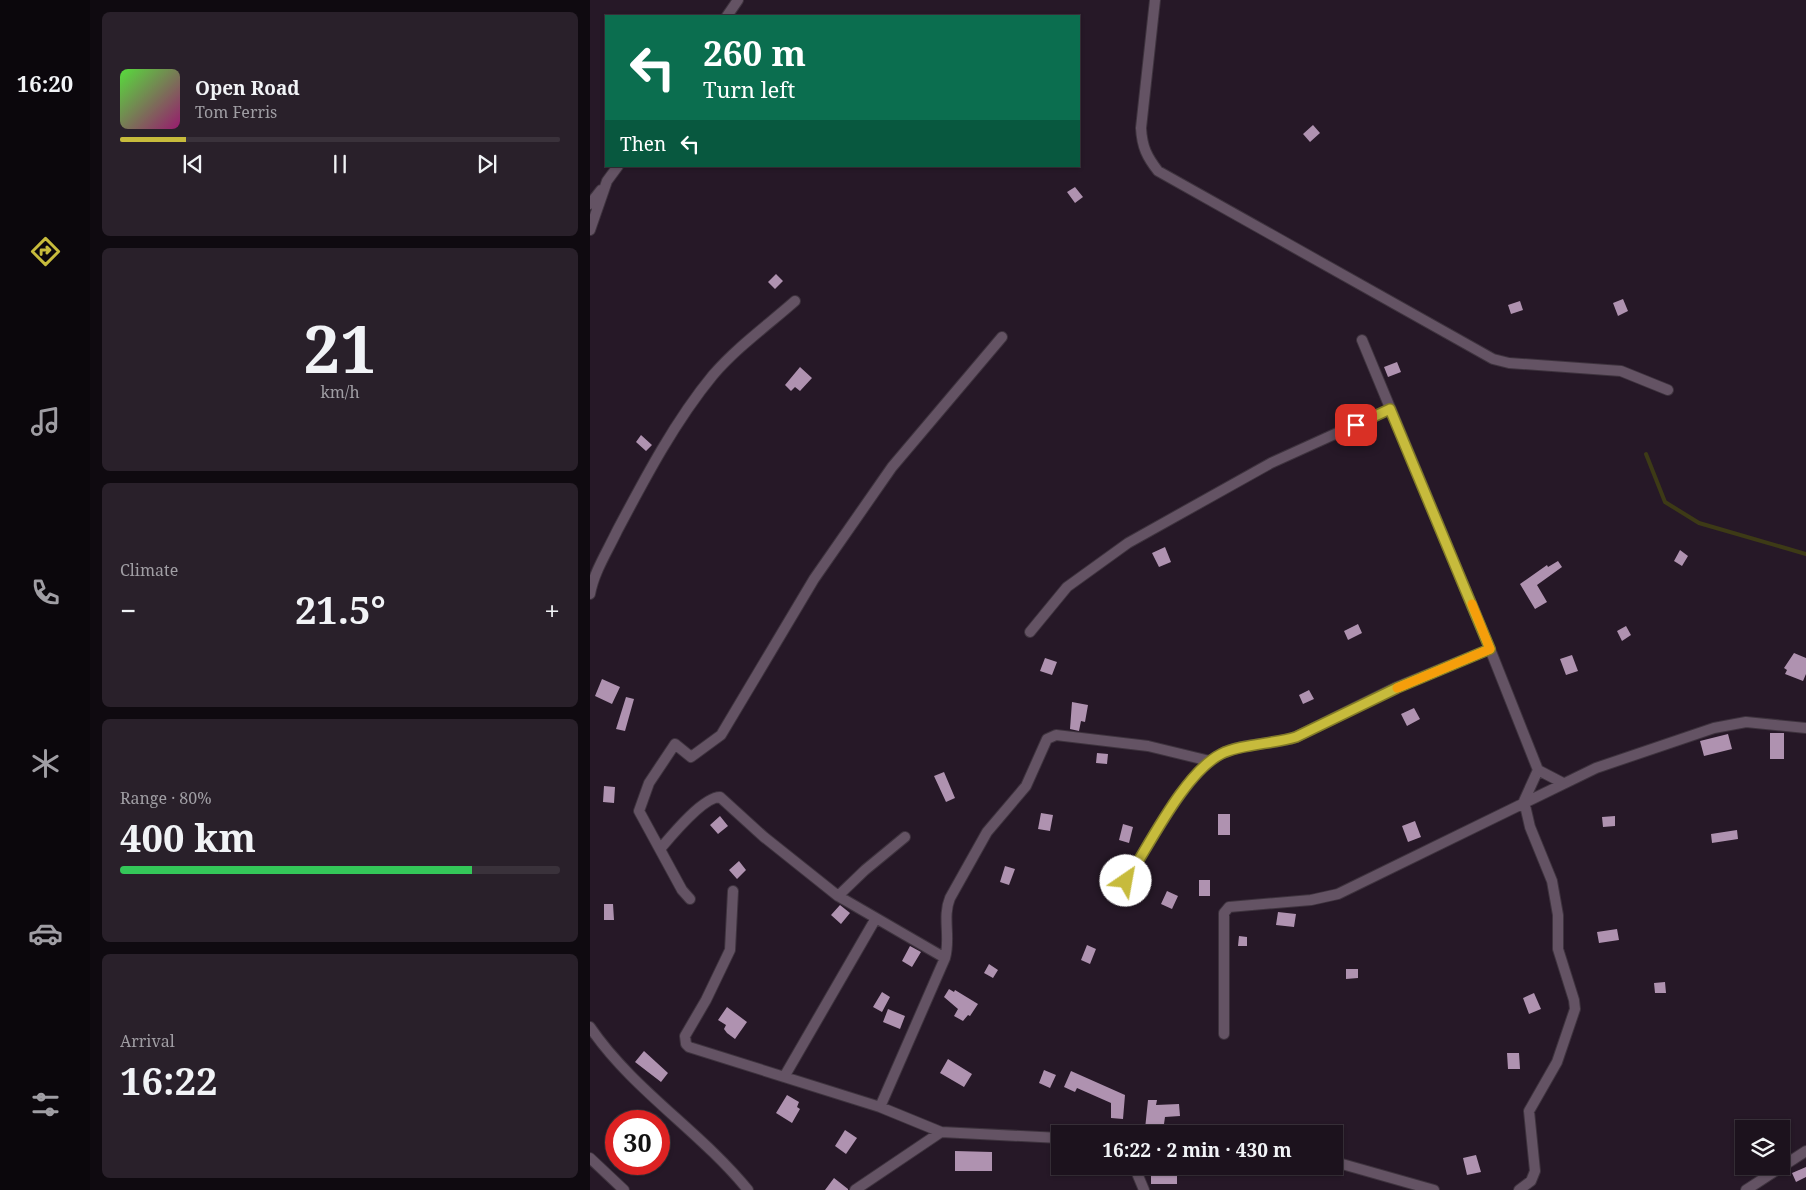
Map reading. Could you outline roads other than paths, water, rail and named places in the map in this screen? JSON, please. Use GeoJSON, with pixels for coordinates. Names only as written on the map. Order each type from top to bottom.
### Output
{"type":"FeatureCollection","features":[{"type":"Feature","properties":{"kind":"street"},"geometry":{"type":"LineString","coordinates":[[728,15],[738,0]]}},
{"type":"Feature","properties":{"kind":"street"},"geometry":{"type":"LineString","coordinates":[[1155,0],[1140,128],[1142,145],[1148,159],[1158,171],[1493,359],[1509,363],[1621,371],[1668,390]]}},
{"type":"Feature","properties":{"kind":"street"},"geometry":{"type":"LineString","coordinates":[[590,204],[617,167]]}},
{"type":"Feature","properties":{"kind":"street"},"geometry":{"type":"LineString","coordinates":[[590,230],[607,181]]}},
{"type":"Feature","properties":{"kind":"street"},"geometry":{"type":"LineString","coordinates":[[590,594],[595,576],[638,492],[692,406],[728,360],[795,301]]}},
{"type":"Feature","properties":{"kind":"street"},"geometry":{"type":"LineString","coordinates":[[690,900],[682,890],[639,811],[649,783],[676,744],[691,757],[721,735],[814,579],[892,467],[1002,337]]}},
{"type":"Feature","properties":{"kind":"street"},"geometry":{"type":"LineString","coordinates":[[1362,340],[1538,770],[1563,783]]}},
{"type":"Feature","properties":{"kind":"street"},"geometry":{"type":"LineString","coordinates":[[1030,632],[1067,587],[1128,543],[1271,463],[1390,409]]}},
{"type":"Feature","properties":{"kind":"street"},"geometry":{"type":"LineString","coordinates":[[1126,881],[1182,792],[1210,761],[1223,753],[1296,737],[1397,688],[1490,649]]}},
{"type":"Feature","properties":{"kind":"street"},"geometry":{"type":"LineString","coordinates":[[1224,1034],[1224,913],[1229,907],[1311,900],[1338,894],[1524,801],[1596,768],[1714,728],[1746,722],[1806,728]]}},
{"type":"Feature","properties":{"kind":"street"},"geometry":{"type":"LineString","coordinates":[[880,1107],[945,958],[949,941],[947,905],[950,898],[987,832],[1026,786],[1047,739],[1056,735],[1148,746],[1176,751],[1210,761]]}},
{"type":"Feature","properties":{"kind":"street"},"geometry":{"type":"LineString","coordinates":[[1519,1190],[1531,1181],[1535,1171],[1529,1111],[1557,1062],[1575,1009],[1558,949],[1558,916],[1552,882],[1530,827],[1524,801],[1538,770]]}},
{"type":"Feature","properties":{"kind":"street"},"geometry":{"type":"LineString","coordinates":[[660,849],[685,821],[714,797],[720,797],[764,837],[838,896],[945,958]]}},
{"type":"Feature","properties":{"kind":"street"},"geometry":{"type":"LineString","coordinates":[[838,896],[865,870],[905,837]]}},
{"type":"Feature","properties":{"kind":"street"},"geometry":{"type":"LineString","coordinates":[[733,891],[730,950],[685,1040],[689,1047],[880,1107],[941,1132],[1051,1138]]}},
{"type":"Feature","properties":{"kind":"street"},"geometry":{"type":"LineString","coordinates":[[784,1077],[876,918]]}},
{"type":"Feature","properties":{"kind":"street"},"geometry":{"type":"LineString","coordinates":[[590,1026],[620,1066],[726,1164],[748,1190]]}},
{"type":"Feature","properties":{"kind":"street"},"geometry":{"type":"LineString","coordinates":[[855,1190],[941,1132]]}},
{"type":"Feature","properties":{"kind":"street"},"geometry":{"type":"LineString","coordinates":[[1746,1190],[1806,1151]]}},
{"type":"Feature","properties":{"kind":"street"},"geometry":{"type":"LineString","coordinates":[[590,1158],[624,1190]]}},
{"type":"Feature","properties":{"kind":"street"},"geometry":{"type":"LineString","coordinates":[[1343,1165],[1408,1186],[1434,1190]]}},
{"type":"Feature","properties":{"kind":"street"},"geometry":{"type":"LineString","coordinates":[[1138,1175],[1144,1190]]}},
{"type":"Feature","properties":{"kind":"waterway"},"geometry":{"type":"LineString","coordinates":[[1646,454],[1665,502],[1699,523],[1806,554]]}}]}
